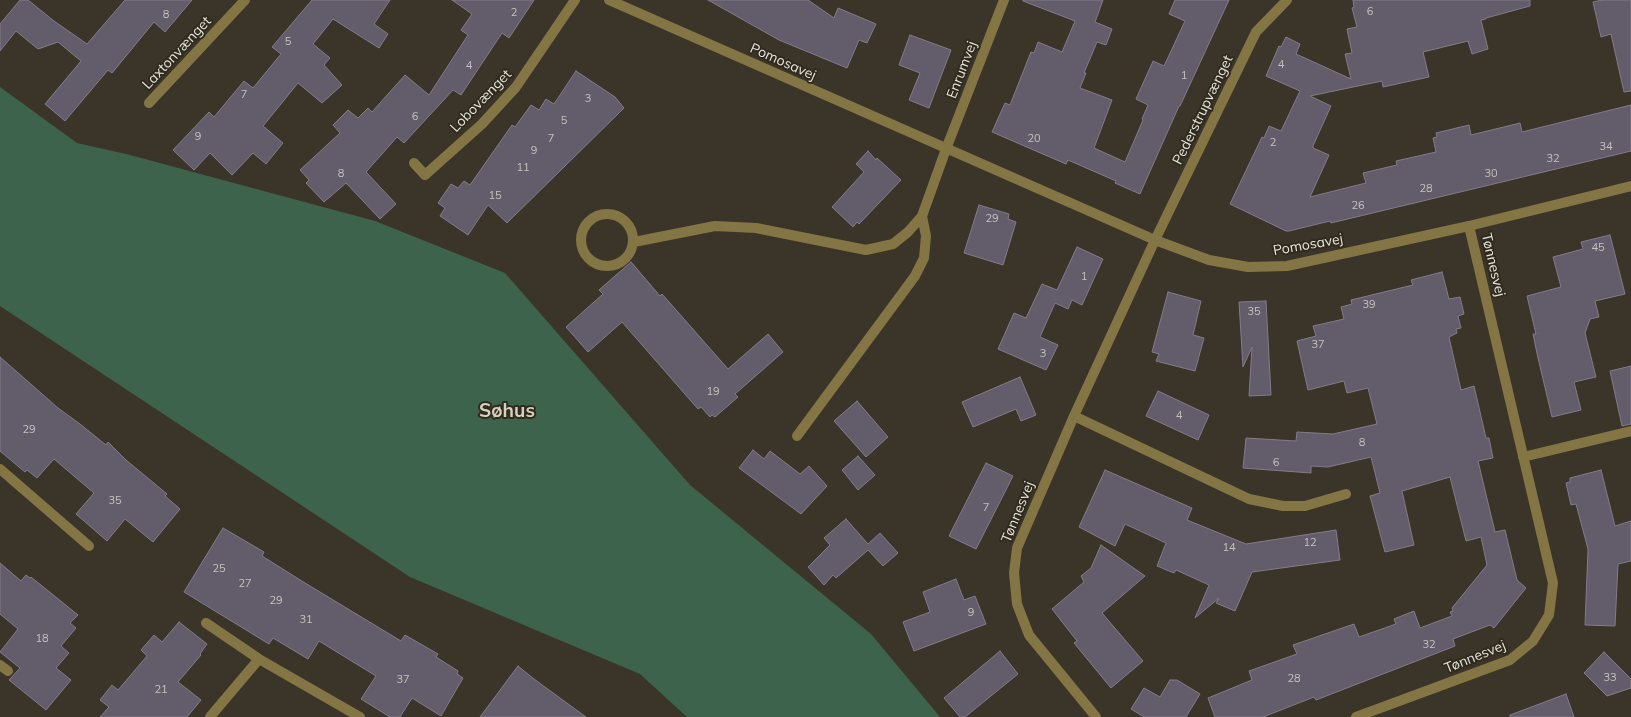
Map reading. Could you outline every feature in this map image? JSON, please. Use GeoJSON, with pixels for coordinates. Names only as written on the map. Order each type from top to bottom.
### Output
{"type":"FeatureCollection","features":[{"type":"Feature","properties":{"kind":"street","name":"Laxtonvænget"},"geometry":{"type":"LineString","coordinates":[[149,103],[245,0]]}},
{"type":"Feature","properties":{"kind":"street","name":"Lobovænget"},"geometry":{"type":"LineString","coordinates":[[414,162],[425,175],[482,124],[516,87],[576,0]]}},
{"type":"Feature","properties":{"kind":"street","name":"Pomosavej"},"geometry":{"type":"LineString","coordinates":[[609,0],[1155,240],[1209,260],[1248,267],[1287,266],[1469,226],[1631,186]]}},
{"type":"Feature","properties":{"kind":"street","name":"Enrumvej"},"geometry":{"type":"LineString","coordinates":[[946,149],[1004,0]]}},
{"type":"Feature","properties":{"kind":"street","name":"Pederstrupvænget"},"geometry":{"type":"LineString","coordinates":[[1155,240],[1256,32],[1287,0]]}},
{"type":"Feature","properties":{"kind":"street"},"geometry":{"type":"LineString","coordinates":[[634,242],[715,226],[756,228],[866,250],[893,244],[908,232],[922,216],[946,149]]}},
{"type":"Feature","properties":{"kind":"street"},"geometry":{"type":"LineString","coordinates":[[614,214],[622,218],[629,225],[633,233],[634,242],[632,251],[619,264],[601,266],[586,256],[582,248],[581,239],[583,230],[588,222],[596,216],[614,214]]}},
{"type":"Feature","properties":{"kind":"street"},"geometry":{"type":"LineString","coordinates":[[797,436],[915,276],[924,258],[926,236],[922,216]]}},
{"type":"Feature","properties":{"kind":"street","name":"Tønnesvej"},"geometry":{"type":"LineString","coordinates":[[1356,717],[1510,660],[1533,641],[1549,615],[1553,583],[1469,226]]}},
{"type":"Feature","properties":{"kind":"street","name":"Tønnesvej"},"geometry":{"type":"LineString","coordinates":[[1096,717],[1029,635],[1017,604],[1014,573],[1017,548],[1074,416],[1155,240]]}},
{"type":"Feature","properties":{"kind":"street"},"geometry":{"type":"LineString","coordinates":[[1074,416],[1249,498],[1283,506],[1305,506],[1346,494]]}},
{"type":"Feature","properties":{"kind":"street"},"geometry":{"type":"LineString","coordinates":[[1523,457],[1631,431]]}},
{"type":"Feature","properties":{"kind":"street"},"geometry":{"type":"LineString","coordinates":[[0,469],[89,546]]}},
{"type":"Feature","properties":{"kind":"street"},"geometry":{"type":"LineString","coordinates":[[206,623],[259,659],[360,717]]}},
{"type":"Feature","properties":{"kind":"street"},"geometry":{"type":"LineString","coordinates":[[210,717],[259,659]]}},
{"type":"Feature","properties":{"kind":"green space"},"geometry":{"type":"Polygon","coordinates":[[[0,87],[77,143],[130,155],[375,221],[505,273],[690,485],[871,634],[940,717],[687,717],[640,674],[410,577],[0,306],[0,87]]]}},
{"type":"Feature","properties":{"kind":"building"},"geometry":{"type":"Polygon","coordinates":[[[20,0],[28,0],[87,44],[125,0],[192,0],[165,32],[154,22],[112,73],[108,70],[65,121],[45,104],[81,61],[58,42],[38,49],[16,31],[0,51],[0,24],[20,0]]]}},
{"type":"Feature","properties":{"kind":"building"},"geometry":{"type":"Polygon","coordinates":[[[312,0],[390,0],[374,24],[388,34],[379,48],[333,19],[313,44],[330,58],[324,65],[342,85],[322,103],[298,83],[263,126],[283,143],[266,164],[253,153],[232,175],[210,153],[194,170],[173,150],[209,112],[214,117],[244,81],[253,88],[281,54],[272,47],[312,0]]]}},
{"type":"Feature","properties":{"kind":"building"},"geometry":{"type":"Polygon","coordinates":[[[452,0],[534,0],[509,38],[502,33],[461,95],[453,90],[404,143],[397,137],[366,172],[396,204],[380,219],[346,183],[324,202],[306,183],[309,180],[300,170],[340,133],[333,125],[348,110],[358,118],[368,108],[372,112],[405,75],[429,95],[468,35],[461,30],[472,14],[452,0]]]}},
{"type":"Feature","properties":{"kind":"building"},"geometry":{"type":"Polygon","coordinates":[[[708,0],[808,0],[834,18],[838,8],[876,24],[867,43],[859,40],[847,68],[779,40],[708,0]]]}},
{"type":"Feature","properties":{"kind":"building"},"geometry":{"type":"Polygon","coordinates":[[[1023,0],[1103,0],[1095,22],[1112,29],[1106,45],[1097,42],[1080,88],[1112,100],[1094,148],[1125,162],[1148,105],[1136,99],[1153,61],[1164,66],[1185,21],[1169,14],[1175,0],[1229,0],[1140,194],[1115,183],[1116,181],[1068,160],[1066,164],[992,132],[1005,103],[1010,105],[1031,52],[1034,53],[1038,42],[1062,52],[1075,21],[1023,0]]]}},
{"type":"Feature","properties":{"kind":"building"},"geometry":{"type":"Polygon","coordinates":[[[1353,0],[1530,0],[1530,6],[1481,20],[1488,49],[1472,54],[1468,41],[1423,52],[1429,77],[1383,87],[1382,81],[1310,96],[1331,106],[1313,146],[1313,148],[1329,155],[1310,197],[1366,183],[1363,173],[1397,165],[1396,161],[1436,152],[1433,138],[1437,137],[1436,133],[1469,125],[1471,135],[1520,123],[1522,132],[1631,105],[1631,151],[1331,223],[1330,221],[1289,231],[1230,204],[1262,137],[1264,138],[1269,126],[1281,131],[1300,91],[1266,76],[1279,46],[1281,47],[1286,37],[1300,44],[1296,54],[1351,79],[1345,54],[1352,53],[1347,29],[1357,27],[1352,8],[1354,7],[1353,0]]]}},
{"type":"Feature","properties":{"kind":"building"},"geometry":{"type":"Polygon","coordinates":[[[1602,0],[1631,0],[1631,91],[1624,92],[1611,34],[1601,37],[1593,2],[1602,0]]]}},
{"type":"Feature","properties":{"kind":"building"},"geometry":{"type":"Polygon","coordinates":[[[910,35],[951,50],[929,108],[909,100],[920,73],[899,65],[910,35]]]}},
{"type":"Feature","properties":{"kind":"building"},"geometry":{"type":"Polygon","coordinates":[[[576,71],[615,97],[624,108],[507,223],[488,205],[468,235],[440,216],[445,208],[438,203],[451,184],[458,188],[464,181],[470,185],[512,125],[515,127],[531,105],[539,110],[546,99],[554,104],[576,71]]]}},
{"type":"Feature","properties":{"kind":"building"},"geometry":{"type":"Polygon","coordinates":[[[868,151],[901,180],[859,224],[857,222],[853,227],[832,207],[864,172],[856,164],[868,151]]]}},
{"type":"Feature","properties":{"kind":"building"},"geometry":{"type":"Polygon","coordinates":[[[979,205],[1009,214],[1008,219],[1016,222],[1003,265],[964,253],[979,205]]]}},
{"type":"Feature","properties":{"kind":"building"},"geometry":{"type":"Polygon","coordinates":[[[1610,235],[1625,294],[1595,301],[1599,317],[1590,319],[1585,333],[1596,377],[1574,382],[1581,410],[1552,417],[1533,334],[1536,334],[1527,296],[1561,287],[1553,257],[1583,249],[1581,242],[1610,235]]]}},
{"type":"Feature","properties":{"kind":"building"},"geometry":{"type":"Polygon","coordinates":[[[1077,247],[1103,259],[1082,305],[1072,300],[1068,309],[1055,303],[1040,337],[1058,345],[1046,370],[998,349],[1014,313],[1026,318],[1042,284],[1057,290],[1077,247]]]}},
{"type":"Feature","properties":{"kind":"building"},"geometry":{"type":"Polygon","coordinates":[[[631,262],[728,369],[768,334],[783,352],[735,394],[738,397],[715,417],[712,415],[710,417],[701,407],[698,409],[622,322],[588,352],[566,327],[603,294],[599,290],[631,262]]]}},
{"type":"Feature","properties":{"kind":"building"},"geometry":{"type":"Polygon","coordinates":[[[1442,272],[1449,299],[1460,297],[1464,314],[1458,316],[1461,328],[1456,329],[1457,333],[1449,337],[1461,390],[1474,386],[1486,438],[1489,438],[1493,458],[1478,461],[1495,532],[1505,530],[1517,580],[1526,588],[1494,628],[1490,625],[1453,639],[1455,646],[1316,700],[1314,697],[1263,717],[1215,717],[1208,698],[1252,680],[1249,671],[1297,654],[1293,645],[1354,624],[1359,637],[1396,624],[1394,619],[1414,611],[1420,628],[1452,616],[1450,612],[1453,611],[1452,608],[1487,565],[1481,537],[1466,541],[1450,477],[1402,491],[1414,545],[1385,552],[1370,496],[1380,493],[1371,457],[1328,467],[1311,466],[1311,473],[1243,468],[1246,438],[1296,441],[1297,432],[1333,434],[1377,424],[1368,388],[1347,393],[1344,381],[1308,390],[1297,341],[1316,336],[1313,326],[1344,319],[1341,307],[1352,304],[1351,300],[1413,285],[1411,280],[1442,272]]]}},
{"type":"Feature","properties":{"kind":"building"},"geometry":{"type":"Polygon","coordinates":[[[1168,292],[1201,301],[1193,335],[1204,338],[1195,371],[1156,361],[1159,354],[1152,352],[1168,292]]]}},
{"type":"Feature","properties":{"kind":"building"},"geometry":{"type":"Polygon","coordinates":[[[1266,301],[1271,395],[1249,396],[1252,347],[1243,367],[1239,302],[1266,301]]]}},
{"type":"Feature","properties":{"kind":"building"},"geometry":{"type":"Polygon","coordinates":[[[0,357],[58,408],[106,445],[108,442],[126,460],[167,494],[165,496],[180,509],[153,542],[125,519],[107,541],[76,514],[94,493],[54,459],[37,478],[27,470],[25,472],[0,451],[0,357]]]}},
{"type":"Feature","properties":{"kind":"building"},"geometry":{"type":"Polygon","coordinates":[[[1631,366],[1631,424],[1622,426],[1610,371],[1631,366]]]}},
{"type":"Feature","properties":{"kind":"building"},"geometry":{"type":"Polygon","coordinates":[[[1020,377],[1036,415],[1021,421],[1016,409],[973,427],[962,402],[1020,377]]]}},
{"type":"Feature","properties":{"kind":"building"},"geometry":{"type":"Polygon","coordinates":[[[1158,391],[1209,415],[1198,440],[1146,416],[1158,391]]]}},
{"type":"Feature","properties":{"kind":"building"},"geometry":{"type":"Polygon","coordinates":[[[857,401],[888,437],[866,457],[834,421],[857,401]]]}},
{"type":"Feature","properties":{"kind":"building"},"geometry":{"type":"Polygon","coordinates":[[[753,450],[764,459],[770,451],[800,474],[809,466],[827,486],[801,514],[739,468],[753,450]]]}},
{"type":"Feature","properties":{"kind":"building"},"geometry":{"type":"Polygon","coordinates":[[[858,456],[875,475],[858,490],[842,470],[858,456]]]}},
{"type":"Feature","properties":{"kind":"building"},"geometry":{"type":"Polygon","coordinates":[[[986,463],[1013,476],[976,549],[949,536],[986,463]]]}},
{"type":"Feature","properties":{"kind":"building"},"geometry":{"type":"Polygon","coordinates":[[[1105,470],[1192,508],[1187,520],[1246,544],[1336,530],[1340,560],[1252,572],[1235,611],[1216,603],[1219,598],[1195,618],[1209,585],[1176,570],[1174,573],[1157,566],[1166,543],[1125,524],[1115,546],[1079,527],[1105,470]]]}},
{"type":"Feature","properties":{"kind":"building"},"geometry":{"type":"Polygon","coordinates":[[[1601,470],[1615,526],[1631,521],[1631,561],[1618,564],[1615,626],[1585,625],[1588,549],[1576,504],[1571,505],[1566,483],[1570,482],[1570,478],[1601,470]]]}},
{"type":"Feature","properties":{"kind":"building"},"geometry":{"type":"Polygon","coordinates":[[[846,519],[868,544],[880,533],[898,553],[883,566],[868,550],[836,578],[833,575],[824,585],[808,567],[830,545],[824,538],[846,519]]]}},
{"type":"Feature","properties":{"kind":"building"},"geometry":{"type":"Polygon","coordinates":[[[223,528],[264,552],[262,556],[305,583],[401,641],[405,635],[438,654],[436,657],[458,671],[457,674],[463,678],[441,716],[412,698],[400,717],[390,717],[361,699],[376,676],[319,641],[308,659],[273,638],[269,644],[184,592],[223,528]]]}},
{"type":"Feature","properties":{"kind":"building"},"geometry":{"type":"Polygon","coordinates":[[[1101,545],[1145,576],[1102,613],[1143,661],[1111,688],[1074,643],[1077,641],[1052,609],[1084,582],[1081,576],[1091,568],[1101,545]]]}},
{"type":"Feature","properties":{"kind":"building"},"geometry":{"type":"Polygon","coordinates":[[[0,563],[21,581],[26,575],[31,577],[78,615],[70,623],[76,628],[61,646],[69,653],[56,668],[71,680],[46,710],[9,680],[20,668],[0,652],[18,629],[0,614],[0,563]]]}},
{"type":"Feature","properties":{"kind":"building"},"geometry":{"type":"Polygon","coordinates":[[[956,579],[964,600],[975,596],[986,624],[914,651],[903,622],[930,612],[923,592],[956,579]]]}},
{"type":"Feature","properties":{"kind":"building"},"geometry":{"type":"Polygon","coordinates":[[[179,622],[207,644],[201,655],[178,682],[201,700],[187,717],[100,717],[109,707],[100,700],[112,685],[118,690],[147,656],[141,650],[154,635],[162,642],[179,622]]]}},
{"type":"Feature","properties":{"kind":"building"},"geometry":{"type":"Polygon","coordinates":[[[1000,651],[1018,674],[965,717],[960,717],[944,698],[1000,651]]]}},
{"type":"Feature","properties":{"kind":"building"},"geometry":{"type":"Polygon","coordinates":[[[1604,652],[1631,679],[1631,688],[1607,696],[1584,673],[1604,652]]]}},
{"type":"Feature","properties":{"kind":"building"},"geometry":{"type":"Polygon","coordinates":[[[518,666],[534,679],[586,717],[480,717],[518,666]]]}},
{"type":"Feature","properties":{"kind":"building"},"geometry":{"type":"Polygon","coordinates":[[[1170,680],[1177,680],[1200,694],[1186,717],[1144,717],[1131,709],[1144,688],[1160,697],[1170,680]]]}},
{"type":"Feature","properties":{"kind":"building"},"geometry":{"type":"Polygon","coordinates":[[[1566,694],[1574,717],[1510,717],[1510,715],[1566,694]]]}},
{"type":"Feature","properties":{"kind":"district","name":"Søhus"},"geometry":{"type":"Point","coordinates":[507,411]}}]}
